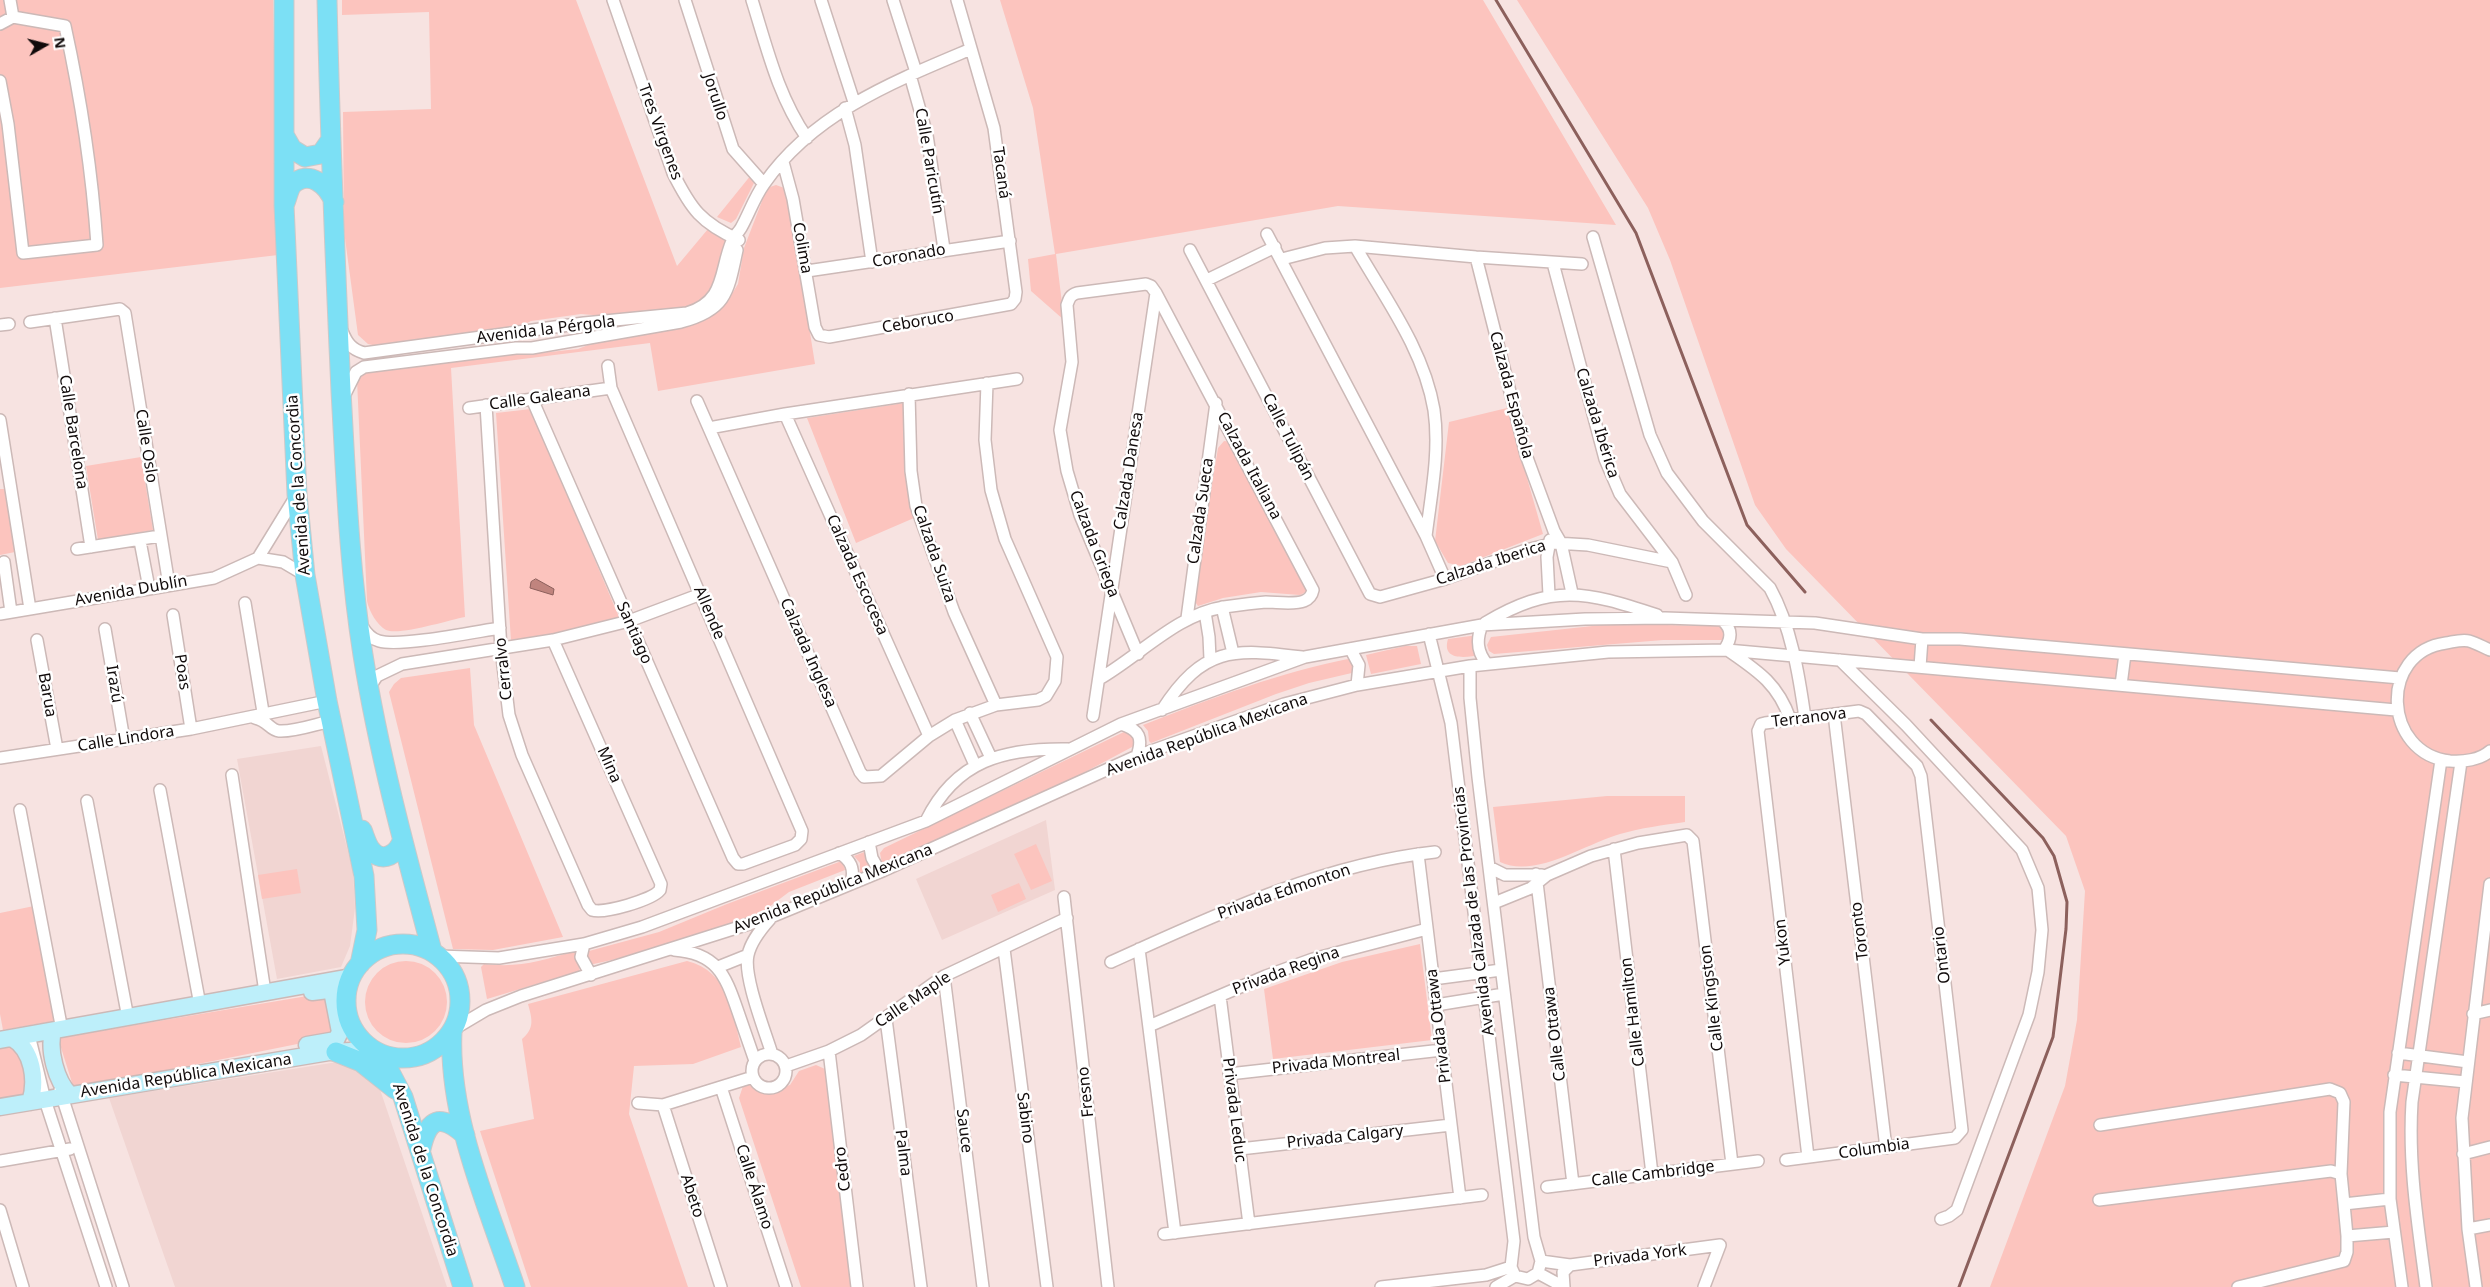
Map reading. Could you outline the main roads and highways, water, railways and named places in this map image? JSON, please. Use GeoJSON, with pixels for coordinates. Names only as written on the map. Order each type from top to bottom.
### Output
{"type":"FeatureCollection","features":[{"type":"Feature","properties":{"kind":"main road","name":"Avenida de la Concordia"},"geometry":{"type":"LineString","coordinates":[[284,0],[284,205],[297,494],[305,575],[327,701],[364,876],[367,930],[355,970]]}},
{"type":"Feature","properties":{"kind":"main road"},"geometry":{"type":"LineString","coordinates":[[327,0],[330,141],[347,518],[358,620],[369,690],[402,841],[435,954]]}},
{"type":"Feature","properties":{"kind":"main road"},"geometry":{"type":"LineString","coordinates":[[284,135],[292,149],[306,157],[321,154],[330,141]]}},
{"type":"Feature","properties":{"kind":"main road"},"geometry":{"type":"LineString","coordinates":[[284,205],[292,186],[299,180],[309,178],[318,180],[326,186],[334,203]]}},
{"type":"Feature","properties":{"kind":"main road"},"geometry":{"type":"LineString","coordinates":[[348,796],[368,845],[375,854],[390,856],[396,853],[402,841]]}},
{"type":"Feature","properties":{"kind":"main road"},"geometry":{"type":"LineString","coordinates":[[453,1030],[433,1051],[420,1057],[394,1059],[377,1053],[354,1032],[349,1020],[346,1008],[346,992],[355,970],[368,955],[390,945],[404,944],[418,946],[435,954],[454,974],[460,990],[460,1006],[453,1030],[454,1080],[464,1135],[515,1287]]}},
{"type":"Feature","properties":{"kind":"main road"},"geometry":{"type":"LineString","coordinates":[[6,1039],[272,991],[355,970]]}},
{"type":"Feature","properties":{"kind":"main road"},"geometry":{"type":"LineString","coordinates":[[272,991],[288,995],[328,990],[334,995],[339,1036],[336,1040],[299,1046],[295,1049],[293,1058]]}},
{"type":"Feature","properties":{"kind":"main road"},"geometry":{"type":"LineString","coordinates":[[47,1032],[52,1038],[55,1065],[66,1095]]}},
{"type":"Feature","properties":{"kind":"main road"},"geometry":{"type":"LineString","coordinates":[[6,1039],[22,1045],[31,1067],[34,1090],[38,1101]]}},
{"type":"Feature","properties":{"kind":"main road"},"geometry":{"type":"LineString","coordinates":[[336,1052],[362,1062],[403,1097]]}},
{"type":"Feature","properties":{"kind":"main road","name":"Avenida República Mexicana"},"geometry":{"type":"LineString","coordinates":[[0,1107],[293,1058],[336,1052],[377,1053]]}},
{"type":"Feature","properties":{"kind":"main road","name":"Avenida de la Concordia"},"geometry":{"type":"LineString","coordinates":[[377,1053],[403,1097],[421,1149],[463,1287]]}},
{"type":"Feature","properties":{"kind":"main road"},"geometry":{"type":"LineString","coordinates":[[421,1149],[428,1127],[438,1121],[449,1123],[464,1135]]}},
{"type":"Feature","properties":{"kind":"waterway"},"geometry":{"type":"LineString","coordinates":[[1496,0],[1636,233],[1747,525],[1805,592]]}},
{"type":"Feature","properties":{"kind":"waterway"},"geometry":{"type":"LineString","coordinates":[[1931,720],[2043,838],[2054,856],[2067,902],[2066,929],[2053,1037],[1959,1287]]}}]}
